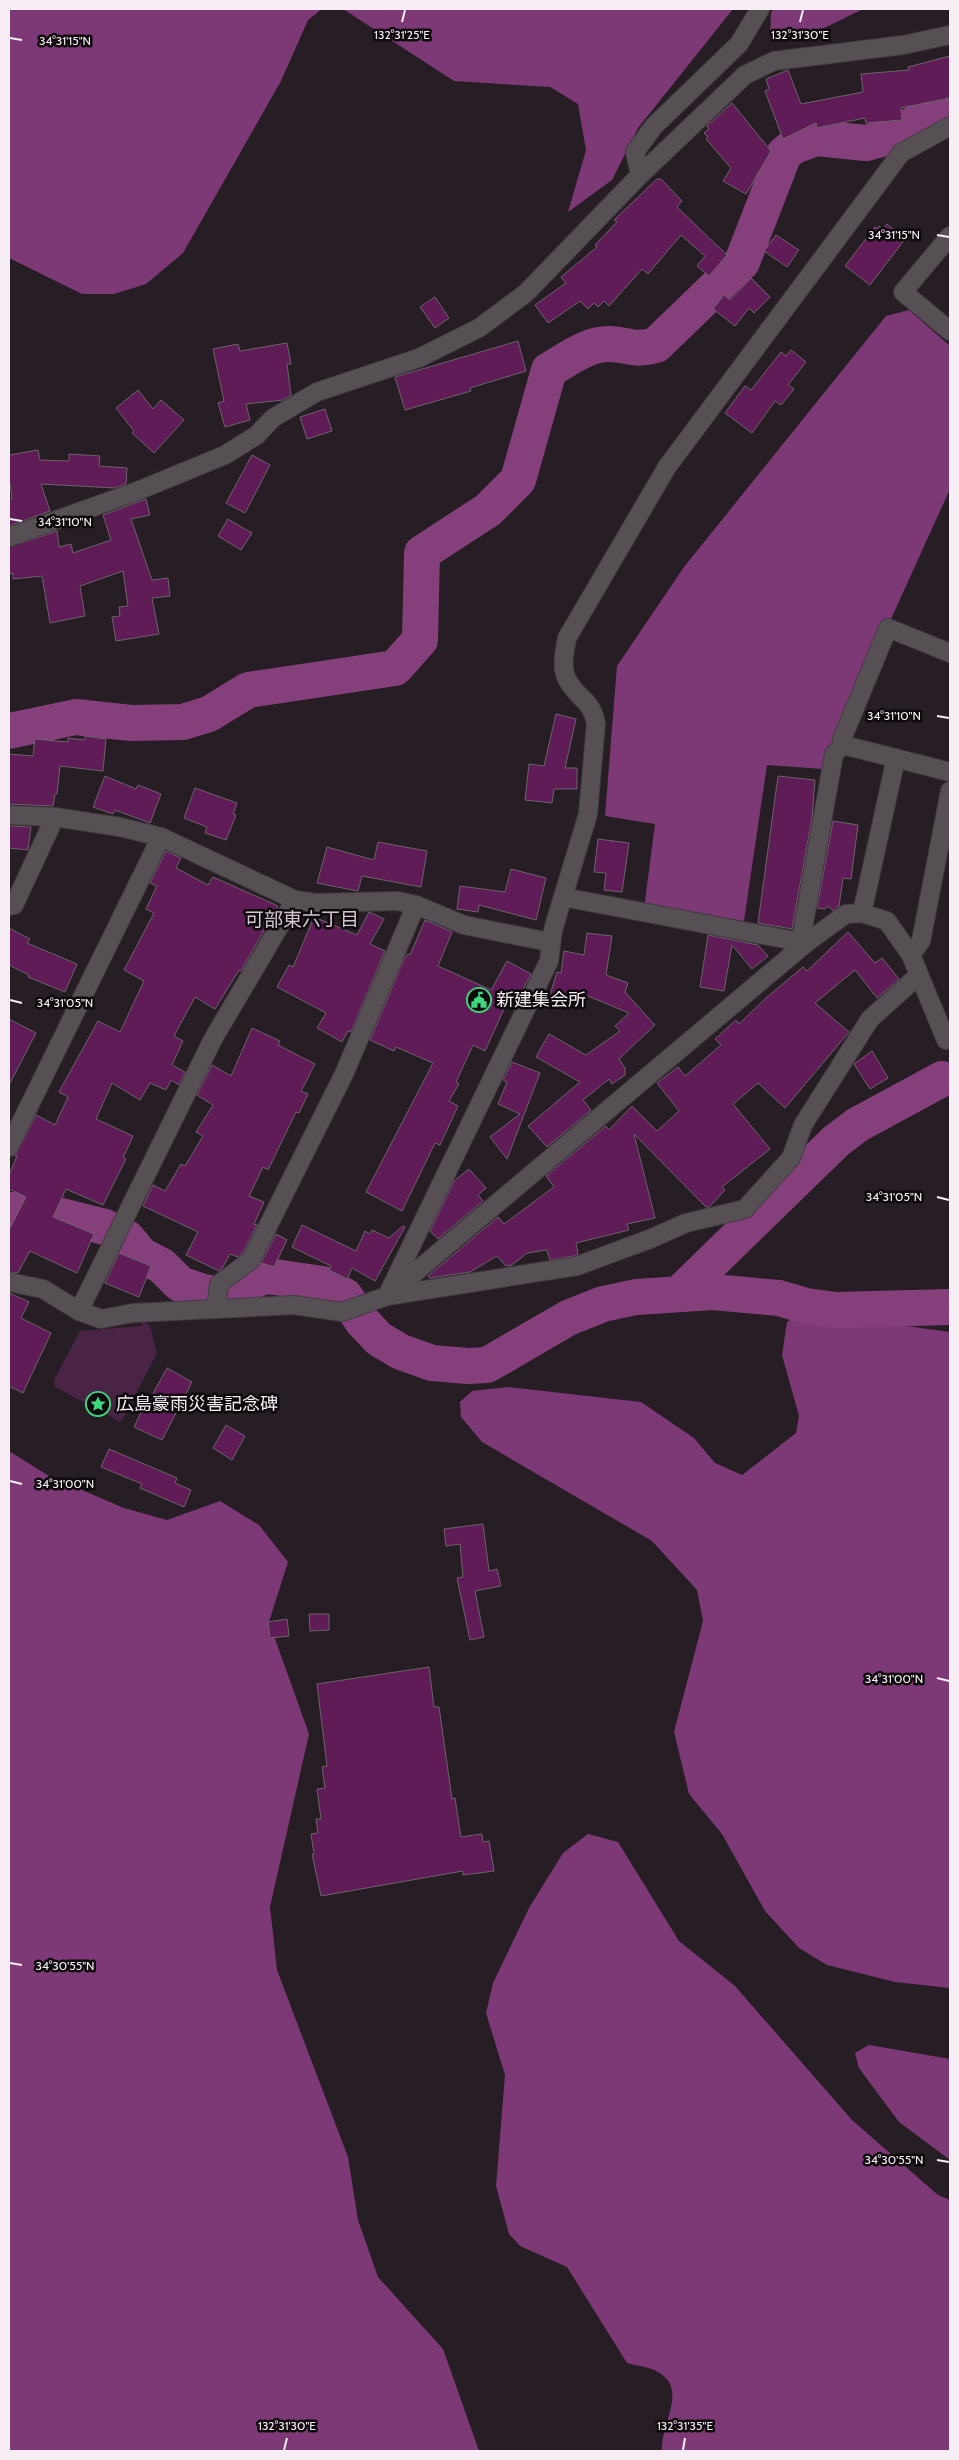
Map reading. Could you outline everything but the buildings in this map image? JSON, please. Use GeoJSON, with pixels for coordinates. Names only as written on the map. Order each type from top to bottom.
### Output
{"type":"FeatureCollection","features":[{"type":"Feature","properties":{"kind":"street"},"geometry":{"type":"LineString","coordinates":[[640,175],[636,152],[654,126],[739,44],[760,9]]}},
{"type":"Feature","properties":{"kind":"street"},"geometry":{"type":"LineString","coordinates":[[9,536],[135,492],[225,455],[257,435],[273,418],[317,392],[419,358],[479,328],[526,293],[640,175],[745,74],[774,60],[903,45],[950,35]]}},
{"type":"Feature","properties":{"kind":"street"},"geometry":{"type":"LineString","coordinates":[[387,1296],[548,961],[551,938],[588,814],[596,723],[593,709],[567,680],[563,661],[567,638],[667,467],[900,152],[950,126]]}},
{"type":"Feature","properties":{"kind":"street"},"geometry":{"type":"LineString","coordinates":[[950,236],[904,292],[950,331]]}},
{"type":"Feature","properties":{"kind":"street"},"geometry":{"type":"LineString","coordinates":[[844,744],[842,739],[888,628],[950,654]]}},
{"type":"Feature","properties":{"kind":"street"},"geometry":{"type":"LineString","coordinates":[[806,943],[802,934],[834,754],[844,744]]}},
{"type":"Feature","properties":{"kind":"street"},"geometry":{"type":"LineString","coordinates":[[844,744],[950,772]]}},
{"type":"Feature","properties":{"kind":"street"},"geometry":{"type":"LineString","coordinates":[[862,913],[896,758]]}},
{"type":"Feature","properties":{"kind":"street"},"geometry":{"type":"LineString","coordinates":[[911,955],[921,941],[950,790]]}},
{"type":"Feature","properties":{"kind":"street"},"geometry":{"type":"LineString","coordinates":[[9,815],[55,817],[120,827],[161,837],[295,900],[315,903],[398,901],[416,905],[464,925],[544,941],[551,938]]}},
{"type":"Feature","properties":{"kind":"street"},"geometry":{"type":"LineString","coordinates":[[9,906],[14,906],[55,817]]}},
{"type":"Feature","properties":{"kind":"street"},"geometry":{"type":"LineString","coordinates":[[9,1147],[161,837]]}},
{"type":"Feature","properties":{"kind":"street"},"geometry":{"type":"LineString","coordinates":[[563,897],[806,943]]}},
{"type":"Feature","properties":{"kind":"street"},"geometry":{"type":"LineString","coordinates":[[79,1312],[117,1231],[213,1039],[295,900]]}},
{"type":"Feature","properties":{"kind":"street"},"geometry":{"type":"LineString","coordinates":[[217,1299],[219,1284],[251,1260],[344,1074],[416,905]]}},
{"type":"Feature","properties":{"kind":"street"},"geometry":{"type":"LineString","coordinates":[[387,1296],[806,943],[846,914],[862,913],[888,921],[911,955],[946,1040]]}},
{"type":"Feature","properties":{"kind":"street"},"geometry":{"type":"LineString","coordinates":[[9,1282],[43,1289],[79,1312],[101,1319],[217,1299],[294,1304],[342,1312],[387,1296],[577,1266],[686,1223],[745,1210],[791,1158],[803,1125],[870,1018],[919,976]]}},
{"type":"Feature","properties":{"kind":"shaded area"},"geometry":{"type":"Polygon","coordinates":[[[9,9],[322,9],[308,20],[281,81],[183,253],[146,284],[114,294],[82,294],[9,258],[9,9]]]}},
{"type":"Feature","properties":{"kind":"shaded area"},"geometry":{"type":"Polygon","coordinates":[[[343,9],[733,9],[638,128],[612,180],[568,212],[586,150],[578,104],[550,87],[454,81],[343,9]]]}},
{"type":"Feature","properties":{"kind":"shaded area"},"geometry":{"type":"Polygon","coordinates":[[[773,9],[863,9],[816,32],[770,40],[771,13],[773,9]]]}},
{"type":"Feature","properties":{"kind":"shaded area"},"geometry":{"type":"Polygon","coordinates":[[[909,310],[950,346],[950,489],[823,769],[767,765],[744,921],[644,909],[655,824],[605,816],[617,666],[684,567],[886,316],[909,310]]]}},
{"type":"Feature","properties":{"kind":"shaded area"},"geometry":{"type":"Polygon","coordinates":[[[803,1312],[950,1332],[950,1988],[895,1982],[827,1965],[799,1948],[765,1911],[722,1834],[689,1794],[674,1732],[703,1621],[697,1590],[652,1541],[482,1442],[461,1417],[460,1402],[472,1391],[508,1387],[641,1402],[694,1438],[715,1463],[742,1475],[796,1433],[799,1416],[782,1355],[787,1322],[803,1312]]]}},
{"type":"Feature","properties":{"kind":"shaded area"},"geometry":{"type":"Polygon","coordinates":[[[142,1320],[150,1326],[157,1353],[121,1422],[55,1387],[54,1380],[80,1331],[142,1326],[142,1320]]]}},
{"type":"Feature","properties":{"kind":"shaded area"},"geometry":{"type":"Polygon","coordinates":[[[9,1451],[49,1476],[124,1508],[167,1520],[220,1501],[259,1525],[288,1562],[269,1622],[309,1734],[270,1907],[277,1970],[348,2157],[358,2220],[378,2277],[443,2349],[479,2451],[9,2451],[9,1451]]]}},
{"type":"Feature","properties":{"kind":"shaded area"},"geometry":{"type":"Polygon","coordinates":[[[588,1834],[618,1842],[679,1941],[735,1986],[852,2120],[938,2195],[950,2200],[950,2451],[662,2451],[672,2398],[671,2388],[667,2379],[655,2370],[627,2363],[567,2267],[520,2246],[509,2234],[496,2186],[505,2075],[486,2013],[493,1983],[529,1908],[563,1853],[588,1834]]]}},
{"type":"Feature","properties":{"kind":"shaded area"},"geometry":{"type":"Polygon","coordinates":[[[869,2045],[950,2059],[950,2160],[899,2122],[859,2068],[855,2053],[869,2045]]]}},
{"type":"Feature","properties":{"kind":"waterway"},"geometry":{"type":"LineString","coordinates":[[9,731],[76,717],[131,723],[183,722],[209,714],[248,690],[395,668],[420,640],[422,553],[488,510],[518,480],[549,370],[586,349],[602,344],[642,348],[656,345],[742,262],[784,154],[794,146],[816,138],[866,143],[896,135],[933,112],[950,108]]}},
{"type":"Feature","properties":{"kind":"waterway"},"geometry":{"type":"LineString","coordinates":[[680,1293],[836,1141],[857,1125],[942,1079]]}},
{"type":"Feature","properties":{"kind":"waterway"},"geometry":{"type":"LineString","coordinates":[[9,1210],[37,1210],[105,1227],[127,1238],[141,1255],[162,1266],[180,1284],[203,1292],[227,1296],[259,1278],[267,1276],[323,1284],[345,1296],[362,1321],[379,1339],[401,1352],[432,1363],[468,1366],[487,1365],[568,1318],[603,1304],[636,1297],[713,1292],[779,1298],[806,1306],[836,1310],[950,1307]]}},
{"type":"Feature","properties":{"kind":"place","name":"新建集会所"},"geometry":{"type":"Point","coordinates":[479,1000]}},
{"type":"Feature","properties":{"kind":"place","name":"広島豪雨災害記念碑"},"geometry":{"type":"Point","coordinates":[98,1404]}},
{"type":"Feature","properties":{"kind":"district","name":"可部東六丁目"},"geometry":{"type":"Point","coordinates":[302,919]}}]}
